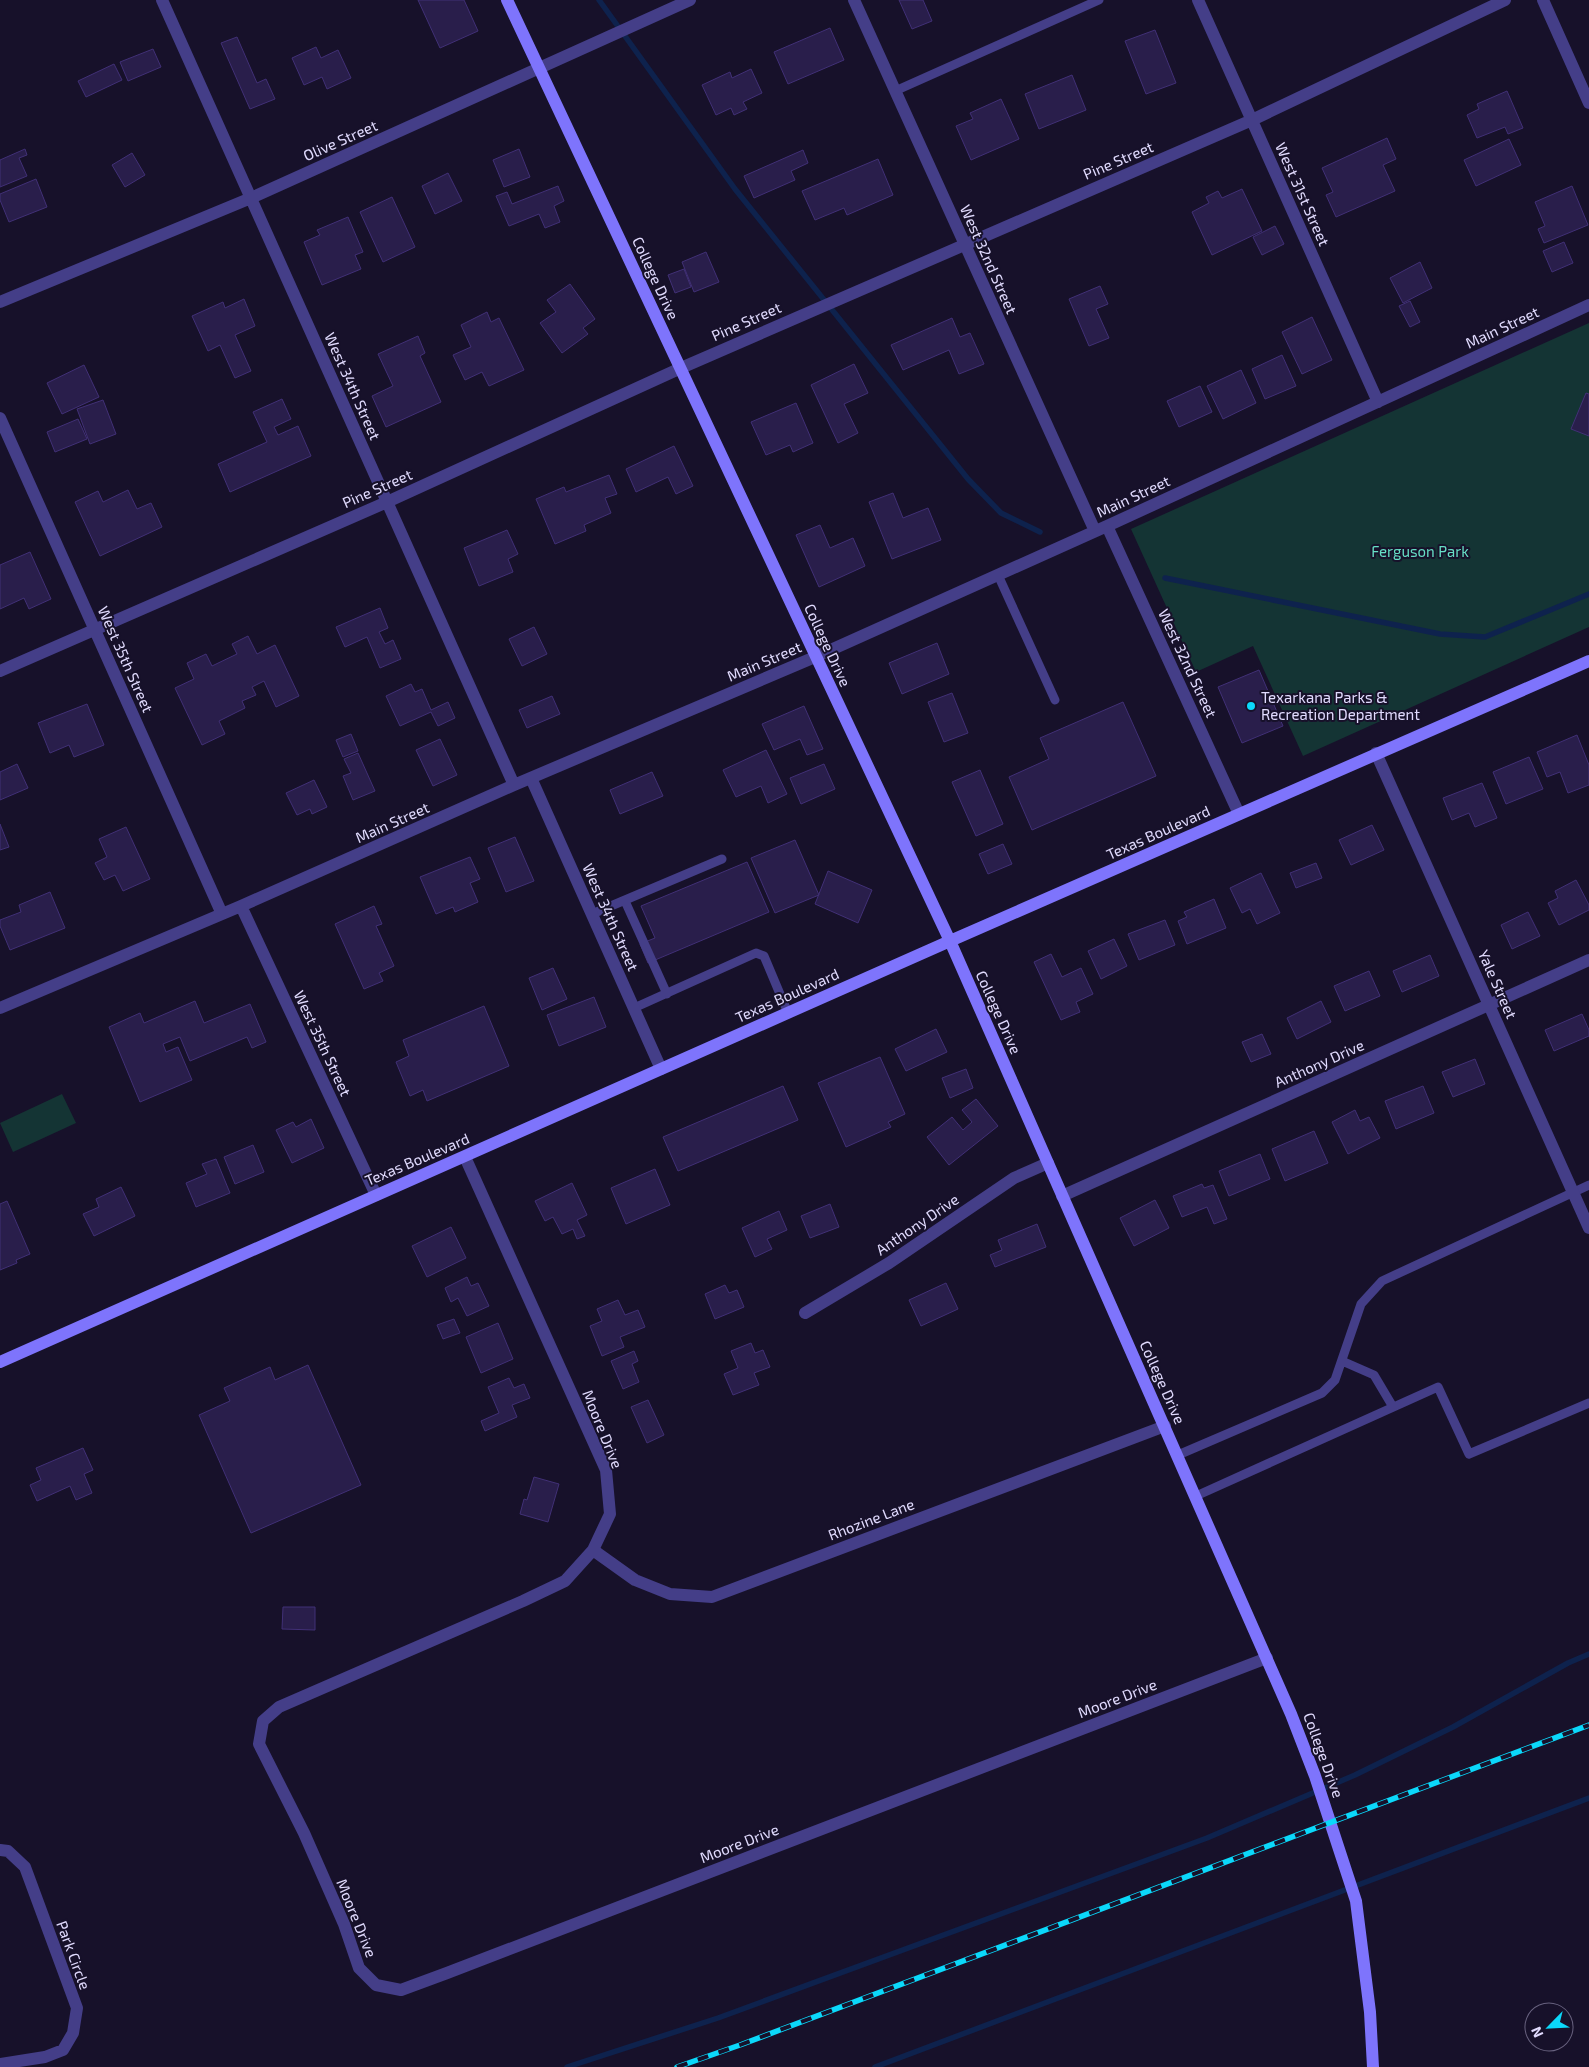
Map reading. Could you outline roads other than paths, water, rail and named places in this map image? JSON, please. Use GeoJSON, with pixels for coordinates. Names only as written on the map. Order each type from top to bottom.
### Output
{"type":"FeatureCollection","features":[{"type":"Feature","properties":{"kind":"street","name":"West 34th Street"},"geometry":{"type":"LineString","coordinates":[[162,0],[514,785]]}},
{"type":"Feature","properties":{"kind":"street","name":"College Drive"},"geometry":{"type":"LineString","coordinates":[[507,0],[950,941],[1267,1658],[1315,1776],[1356,1901],[1370,2012],[1372,2067]]}},
{"type":"Feature","properties":{"kind":"street","name":"Olive Street"},"geometry":{"type":"LineString","coordinates":[[0,302],[251,198],[690,0]]}},
{"type":"Feature","properties":{"kind":"street","name":"West 32nd Street"},"geometry":{"type":"LineString","coordinates":[[854,0],[964,244],[1239,814]]}},
{"type":"Feature","properties":{"kind":"street","name":"West 31st Street"},"geometry":{"type":"LineString","coordinates":[[1198,0],[1378,402]]}},
{"type":"Feature","properties":{"kind":"street","name":"Pine Street"},"geometry":{"type":"LineString","coordinates":[[0,671],[387,502],[680,368],[1252,120],[1505,0]]}},
{"type":"Feature","properties":{"kind":"street"},"geometry":{"type":"LineString","coordinates":[[1543,0],[1589,104]]}},
{"type":"Feature","properties":{"kind":"street","name":"Main Street"},"geometry":{"type":"LineString","coordinates":[[0,1008],[241,906],[514,785],[815,657],[1101,529],[1589,305]]}},
{"type":"Feature","properties":{"kind":"street","name":"West 35th Street"},"geometry":{"type":"LineString","coordinates":[[0,418],[222,914]]}},
{"type":"Feature","properties":{"kind":"street","name":"Texas Boulevard"},"geometry":{"type":"LineString","coordinates":[[0,1362],[376,1194],[465,1157],[1376,753],[1589,661]]}},
{"type":"Feature","properties":{"kind":"street","name":"Yale Street"},"geometry":{"type":"LineString","coordinates":[[1376,753],[1589,1228]]}},
{"type":"Feature","properties":{"kind":"street","name":"West 34th Street"},"geometry":{"type":"LineString","coordinates":[[531,778],[661,1069]]}},
{"type":"Feature","properties":{"kind":"street","name":"West 35th Street"},"geometry":{"type":"LineString","coordinates":[[241,906],[376,1194]]}},
{"type":"Feature","properties":{"kind":"street","name":"Anthony Drive"},"geometry":{"type":"LineString","coordinates":[[1062,1196],[1589,960]]}},
{"type":"Feature","properties":{"kind":"street","name":"Moore Drive"},"geometry":{"type":"LineString","coordinates":[[465,1157],[606,1470],[610,1514],[593,1550],[566,1581],[279,1707],[263,1721],[259,1744],[304,1833],[344,1924],[359,1968],[376,1985],[401,1990],[1267,1658]]}},
{"type":"Feature","properties":{"kind":"street","name":"Anthony Drive"},"geometry":{"type":"LineString","coordinates":[[805,1313],[889,1263],[1014,1178],[1048,1163]]}},
{"type":"Feature","properties":{"kind":"street","name":"Rhozine Lane"},"geometry":{"type":"LineString","coordinates":[[593,1550],[635,1580],[670,1594],[712,1597],[1165,1426]]}},
{"type":"Feature","properties":{"kind":"street","name":"Park Circle"},"geometry":{"type":"LineString","coordinates":[[0,1850],[8,1851],[25,1867],[77,2008],[73,2033],[63,2050],[45,2057],[0,2064]]}},
{"type":"Feature","properties":{"kind":"lane"},"geometry":{"type":"LineString","coordinates":[[895,91],[1099,0]]}},
{"type":"Feature","properties":{"kind":"lane"},"geometry":{"type":"LineString","coordinates":[[998,575],[1055,700]]}},
{"type":"Feature","properties":{"kind":"lane"},"geometry":{"type":"LineString","coordinates":[[592,914],[722,859]]}},
{"type":"Feature","properties":{"kind":"lane"},"geometry":{"type":"LineString","coordinates":[[626,900],[667,994]]}},
{"type":"Feature","properties":{"kind":"lane"},"geometry":{"type":"LineString","coordinates":[[634,1008],[756,953],[764,956],[788,1013]]}},
{"type":"Feature","properties":{"kind":"lane"},"geometry":{"type":"LineString","coordinates":[[1178,1455],[1322,1393],[1335,1380],[1361,1304],[1382,1281],[1589,1185]]}},
{"type":"Feature","properties":{"kind":"lane"},"geometry":{"type":"LineString","coordinates":[[1342,1361],[1374,1375],[1393,1407]]}},
{"type":"Feature","properties":{"kind":"lane"},"geometry":{"type":"LineString","coordinates":[[1196,1496],[1438,1387],[1469,1454],[1589,1403]]}},
{"type":"Feature","properties":{"kind":"waterway"},"geometry":{"type":"LineString","coordinates":[[599,0],[735,189],[968,479],[1001,513],[1040,532]]}},
{"type":"Feature","properties":{"kind":"waterway"},"geometry":{"type":"LineString","coordinates":[[1165,578],[1440,634],[1485,637],[1589,594]]}},
{"type":"Feature","properties":{"kind":"waterway"},"geometry":{"type":"LineString","coordinates":[[567,2067],[718,2018],[1207,1838],[1355,1775],[1453,1727],[1568,1663],[1589,1654]]}},
{"type":"Feature","properties":{"kind":"waterway"},"geometry":{"type":"LineString","coordinates":[[875,2067],[1589,1798]]}},
{"type":"Feature","properties":{"kind":"railway"},"geometry":{"type":"LineString","coordinates":[[677,2067],[740,2045],[1589,1725]]}},
{"type":"Feature","properties":{"kind":"place","name":"Texarkana Parks & Recreation Department"},"geometry":{"type":"Point","coordinates":[1251,706]}},
{"type":"Feature","properties":{"kind":"park label","name":"Ferguson Park"},"geometry":{"type":"Point","coordinates":[1420,551]}}]}
